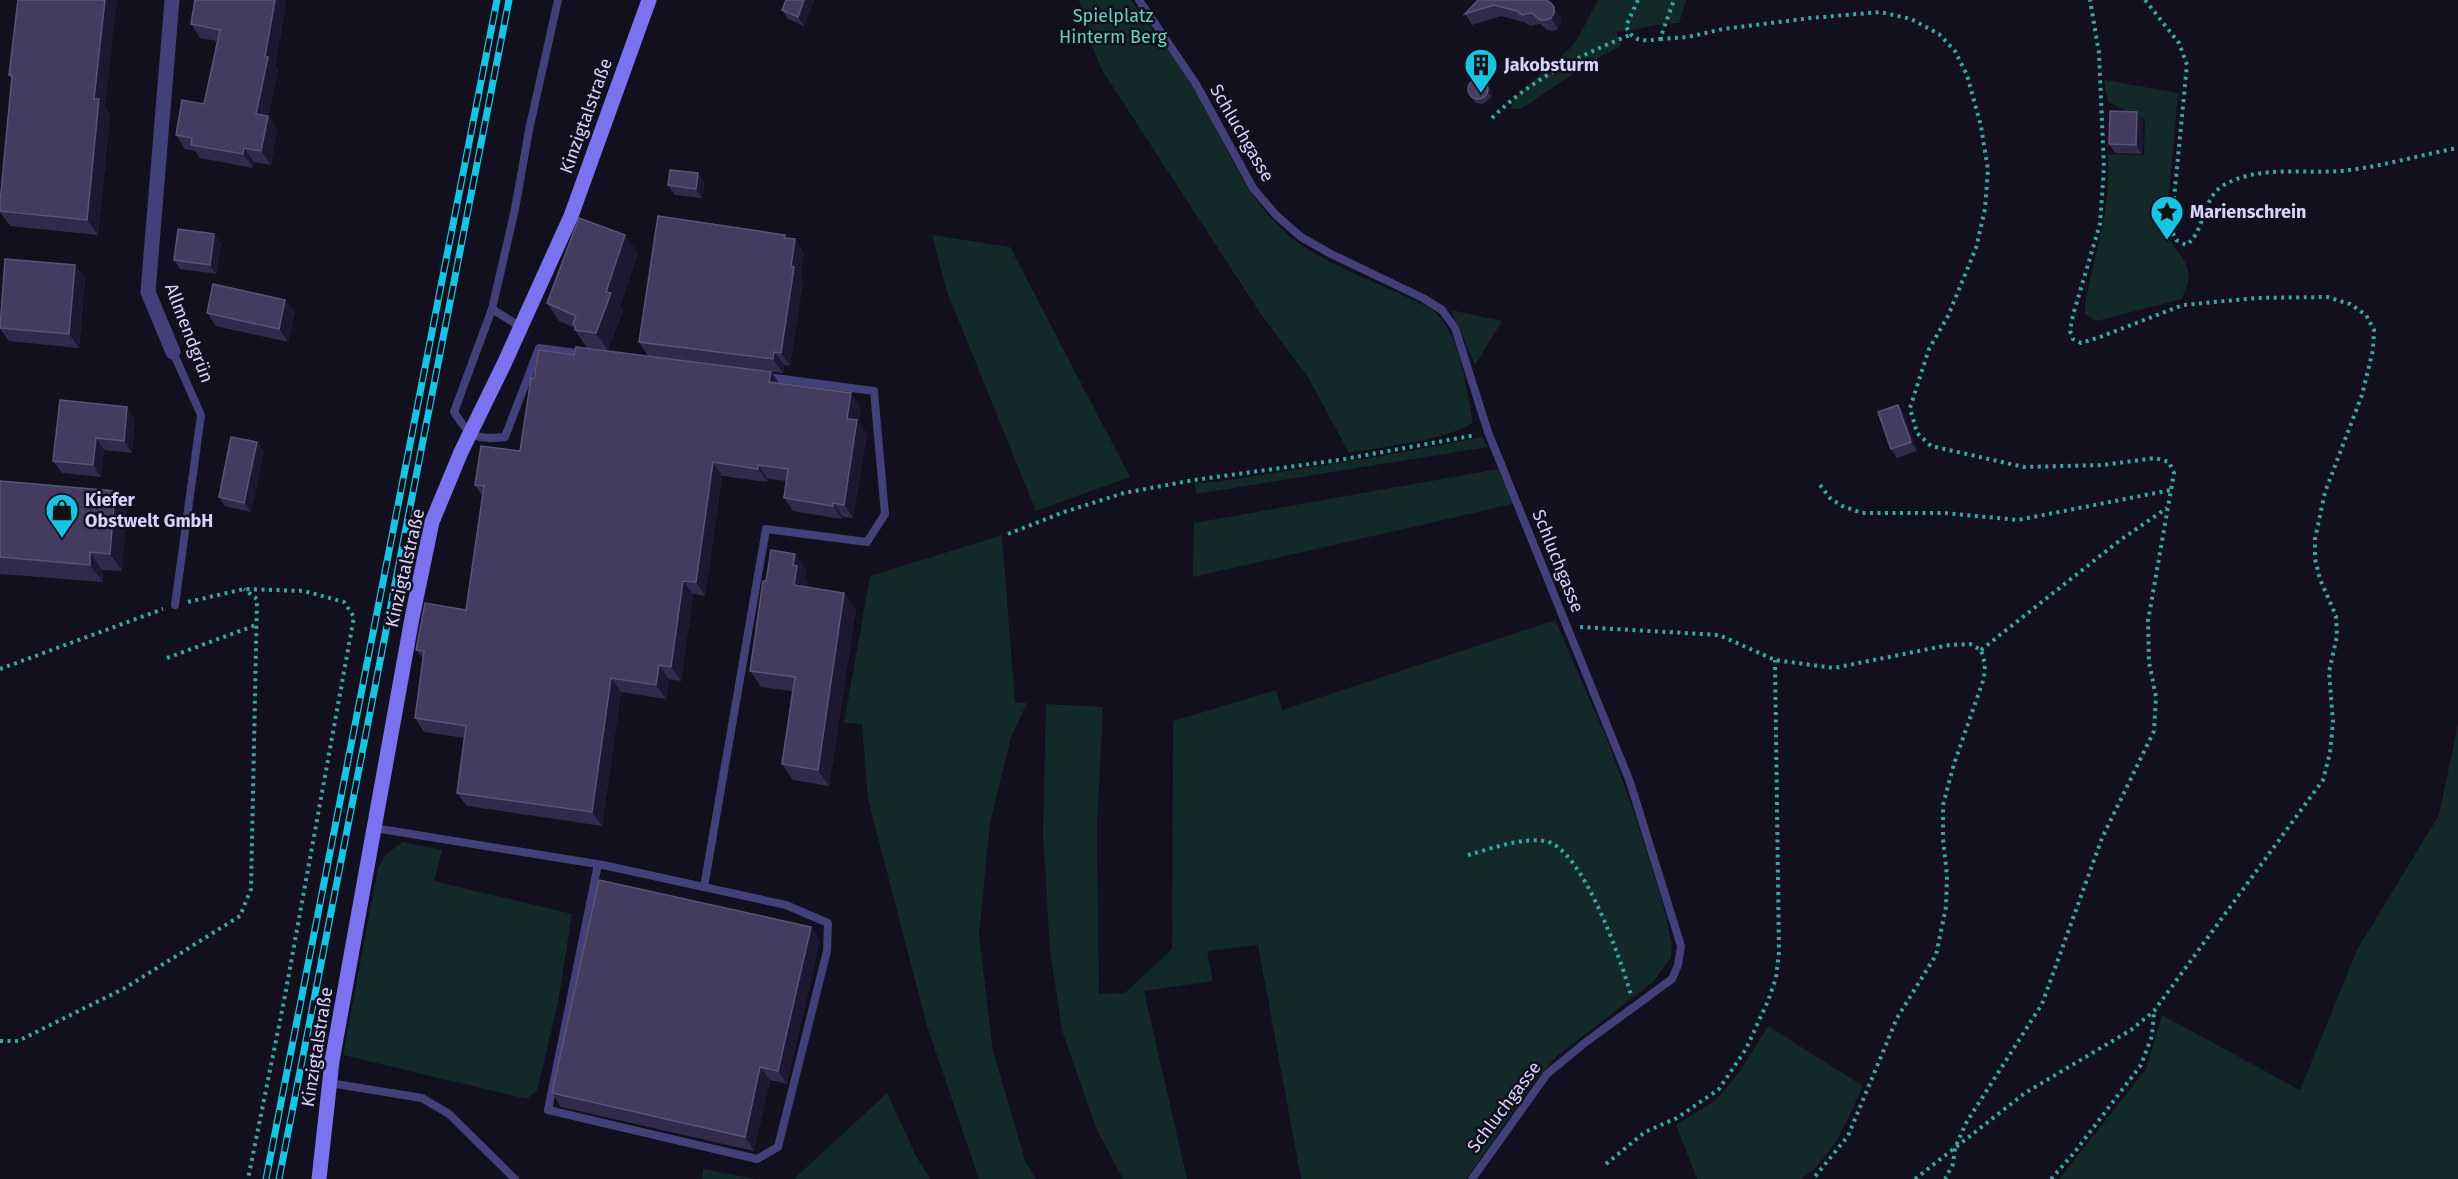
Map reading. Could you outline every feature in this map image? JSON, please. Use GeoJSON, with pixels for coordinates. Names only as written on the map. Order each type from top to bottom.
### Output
{"type":"FeatureCollection","features":[{"type":"Feature","properties":{"kind":"main road","name":"Kinzigtalstraße"},"geometry":{"type":"LineString","coordinates":[[319,1179],[330,1083],[412,618],[432,522],[469,435],[571,216],[649,0]]}},
{"type":"Feature","properties":{"kind":"street","name":"Allmendgrün"},"geometry":{"type":"LineString","coordinates":[[172,0],[148,292],[173,352]]}},
{"type":"Feature","properties":{"kind":"lane"},"geometry":{"type":"LineString","coordinates":[[558,0],[492,309],[454,412],[469,435],[483,440],[505,438],[539,348],[597,356]]}},
{"type":"Feature","properties":{"kind":"lane","name":"Schluchgasse"},"geometry":{"type":"LineString","coordinates":[[1139,0],[1196,84],[1253,188],[1276,215],[1301,237],[1330,254],[1423,298],[1442,310],[1451,321],[1488,432],[1630,782],[1681,946],[1678,965],[1672,979],[1547,1074],[1472,1179]]}},
{"type":"Feature","properties":{"kind":"lane"},"geometry":{"type":"LineString","coordinates":[[492,309],[521,327]]}},
{"type":"Feature","properties":{"kind":"lane","name":"Allmendgrün"},"geometry":{"type":"LineString","coordinates":[[173,352],[201,415],[175,605]]}},
{"type":"Feature","properties":{"kind":"lane"},"geometry":{"type":"LineString","coordinates":[[704,887],[766,529],[867,542],[885,514],[874,391],[759,376]]}},
{"type":"Feature","properties":{"kind":"lane"},"geometry":{"type":"LineString","coordinates":[[374,828],[598,864],[786,905],[828,922],[827,951],[778,1147],[757,1159],[548,1110],[598,864]]}},
{"type":"Feature","properties":{"kind":"lane"},"geometry":{"type":"LineString","coordinates":[[330,1083],[422,1098],[449,1114],[515,1179]]}},
{"type":"Feature","properties":{"kind":"path"},"geometry":{"type":"LineString","coordinates":[[1638,0],[1626,26],[1635,40],[1688,37],[1724,29],[1880,12],[1911,19],[1939,34],[1955,51],[1967,75],[1982,126],[1988,170],[1985,208],[1976,248],[1948,316],[1929,349],[1910,408],[1917,433],[1931,446],[2024,467],[2103,465],[2155,458],[2169,462],[2174,473],[2148,621],[2149,662],[2156,697],[2154,731],[2102,838],[2042,1004],[1966,1123],[1955,1148],[1953,1164],[1945,1179]]}},
{"type":"Feature","properties":{"kind":"path"},"geometry":{"type":"LineString","coordinates":[[1660,39],[1674,0]]}},
{"type":"Feature","properties":{"kind":"path"},"geometry":{"type":"LineString","coordinates":[[1915,1179],[2025,1093],[2131,1030],[2154,1011],[2323,780],[2330,753],[2333,722],[2330,672],[2337,636],[2336,616],[2320,579],[2315,559],[2315,538],[2325,492],[2362,395],[2373,350],[2374,330],[2366,315],[2350,304],[2327,297],[2258,297],[2183,305],[2081,343],[2073,339],[2070,331],[2073,315],[2100,224],[2104,168],[2099,53],[2090,0]]}},
{"type":"Feature","properties":{"kind":"path"},"geometry":{"type":"LineString","coordinates":[[2145,0],[2179,43],[2187,65],[2171,229],[2176,240],[2186,245],[2193,240],[2210,198],[2223,185],[2250,175],[2342,171],[2458,148]]}},
{"type":"Feature","properties":{"kind":"path"},"geometry":{"type":"LineString","coordinates":[[1492,118],[1504,106],[1564,64],[1630,35]]}},
{"type":"Feature","properties":{"kind":"path"},"geometry":{"type":"LineString","coordinates":[[1008,534],[1064,512],[1124,493],[1194,480],[1339,459],[1488,432]]}},
{"type":"Feature","properties":{"kind":"path"},"geometry":{"type":"LineString","coordinates":[[1820,485],[1830,498],[1842,506],[1862,513],[1944,513],[2018,520],[2171,490]]}},
{"type":"Feature","properties":{"kind":"path"},"geometry":{"type":"LineString","coordinates":[[1981,650],[2120,541],[2167,508]]}},
{"type":"Feature","properties":{"kind":"path"},"geometry":{"type":"LineString","coordinates":[[0,1041],[18,1041],[125,988],[240,916],[251,889],[257,598],[244,589]]}},
{"type":"Feature","properties":{"kind":"path"},"geometry":{"type":"LineString","coordinates":[[0,669],[175,605],[244,589],[304,591],[344,602],[354,617],[284,1001],[248,1179]]}},
{"type":"Feature","properties":{"kind":"path"},"geometry":{"type":"LineString","coordinates":[[167,658],[256,625]]}},
{"type":"Feature","properties":{"kind":"path"},"geometry":{"type":"LineString","coordinates":[[1567,626],[1719,635],[1775,660],[1834,668],[1949,645],[1970,644],[1981,650],[1985,664],[1984,678],[1954,764],[1943,805],[1943,839],[1947,876],[1946,908],[1936,954],[1897,1018],[1848,1136],[1813,1179]]}},
{"type":"Feature","properties":{"kind":"path"},"geometry":{"type":"LineString","coordinates":[[1606,1164],[1645,1132],[1677,1118],[1719,1089],[1746,1049],[1776,978],[1779,952],[1775,660]]}},
{"type":"Feature","properties":{"kind":"path"},"geometry":{"type":"LineString","coordinates":[[1468,855],[1525,842],[1546,841],[1562,849],[1585,879],[1626,979],[1634,1006]]}},
{"type":"Feature","properties":{"kind":"path"},"geometry":{"type":"LineString","coordinates":[[2051,1179],[2074,1153],[2141,1065],[2152,1036],[2154,1011]]}},
{"type":"Feature","properties":{"kind":"green space","name":"Spielplatz Hinterm Berg"},"geometry":{"type":"Polygon","coordinates":[[[1079,0],[1131,0],[1195,90],[1251,193],[1281,229],[1315,254],[1432,309],[1442,320],[1456,347],[1473,422],[1449,434],[1349,453],[1308,377],[1260,313],[1102,70],[1089,39],[1079,0]]]}},
{"type":"Feature","properties":{"kind":"green space"},"geometry":{"type":"Polygon","coordinates":[[[1598,0],[1686,0],[1679,23],[1617,32],[1621,46],[1592,61],[1521,109],[1511,109],[1514,98],[1570,48],[1578,38],[1598,0]]]}},
{"type":"Feature","properties":{"kind":"green space"},"geometry":{"type":"Polygon","coordinates":[[[2104,80],[2178,93],[2166,228],[2171,243],[2184,261],[2188,276],[2182,299],[2096,321],[2085,314],[2085,303],[2104,218],[2108,188],[2108,154],[2144,155],[2145,120],[2108,102],[2104,80]]]}},
{"type":"Feature","properties":{"kind":"green space"},"geometry":{"type":"Polygon","coordinates":[[[932,235],[1010,247],[1130,477],[1036,511],[947,292],[932,235]]]}},
{"type":"Feature","properties":{"kind":"green space"},"geometry":{"type":"Polygon","coordinates":[[[1451,310],[1502,321],[1475,365],[1451,310]]]}},
{"type":"Feature","properties":{"kind":"green space"},"geometry":{"type":"Polygon","coordinates":[[[1482,437],[1488,447],[1196,494],[1195,483],[1216,482],[1376,457],[1482,437]]]}},
{"type":"Feature","properties":{"kind":"green space"},"geometry":{"type":"Polygon","coordinates":[[[1498,469],[1513,504],[1193,577],[1194,523],[1498,469]]]}},
{"type":"Feature","properties":{"kind":"green space"},"geometry":{"type":"Polygon","coordinates":[[[1002,535],[1015,703],[1027,703],[1011,737],[990,823],[979,935],[993,1051],[1025,1160],[1036,1179],[979,1179],[927,1026],[868,799],[862,724],[844,723],[870,576],[1002,535]]]}},
{"type":"Feature","properties":{"kind":"green space"},"geometry":{"type":"Polygon","coordinates":[[[1555,620],[1607,739],[1635,815],[1663,904],[1672,944],[1671,958],[1653,982],[1557,1056],[1533,1084],[1466,1179],[1301,1179],[1258,945],[1207,951],[1213,981],[1144,991],[1187,1179],[1123,1179],[1096,1128],[1062,1030],[1050,950],[1043,833],[1046,704],[1103,707],[1097,828],[1099,994],[1125,993],[1172,949],[1173,721],[1276,690],[1282,710],[1555,620]]]}},
{"type":"Feature","properties":{"kind":"green space"},"geometry":{"type":"Polygon","coordinates":[[[2458,724],[2458,1179],[2059,1179],[2146,1069],[2162,1015],[2300,1090],[2357,950],[2439,815],[2458,724]]]}},
{"type":"Feature","properties":{"kind":"green space"},"geometry":{"type":"Polygon","coordinates":[[[403,842],[442,850],[434,881],[572,914],[558,1003],[537,1090],[527,1099],[343,1055],[378,868],[386,854],[403,842]]]}},
{"type":"Feature","properties":{"kind":"green space"},"geometry":{"type":"Polygon","coordinates":[[[1768,1026],[1863,1086],[1831,1149],[1812,1171],[1801,1179],[1697,1179],[1676,1125],[1716,1100],[1740,1071],[1768,1026]]]}},
{"type":"Feature","properties":{"kind":"green space"},"geometry":{"type":"Polygon","coordinates":[[[887,1093],[916,1156],[930,1179],[794,1179],[887,1093]]]}},
{"type":"Feature","properties":{"kind":"green space"},"geometry":{"type":"Polygon","coordinates":[[[703,1169],[756,1179],[702,1179],[703,1169]]]}},
{"type":"Feature","properties":{"kind":"building"},"geometry":{"type":"Polygon","coordinates":[[[18,0],[105,0],[94,99],[99,99],[87,220],[0,211],[12,76],[9,75],[18,0]]]}},
{"type":"Feature","properties":{"kind":"building"},"geometry":{"type":"Polygon","coordinates":[[[195,0],[275,0],[265,56],[268,57],[256,114],[268,116],[261,151],[244,148],[243,154],[191,145],[192,138],[176,135],[182,100],[204,104],[220,30],[191,24],[195,0]]]}},
{"type":"Feature","properties":{"kind":"building"},"geometry":{"type":"Polygon","coordinates":[[[786,0],[804,0],[798,17],[782,10],[786,0]]]}},
{"type":"Feature","properties":{"kind":"building"},"geometry":{"type":"Polygon","coordinates":[[[1478,0],[1545,0],[1554,7],[1554,13],[1551,18],[1540,20],[1532,13],[1522,15],[1517,11],[1494,5],[1465,14],[1478,0]]]}},
{"type":"Feature","properties":{"kind":"building","name":"Jakobsturm"},"geometry":{"type":"Polygon","coordinates":[[[1474,79],[1482,79],[1488,85],[1488,93],[1482,99],[1474,99],[1468,93],[1468,85],[1474,79]]]}},
{"type":"Feature","properties":{"kind":"building"},"geometry":{"type":"Polygon","coordinates":[[[2110,111],[2137,112],[2136,145],[2109,144],[2110,111]]]}},
{"type":"Feature","properties":{"kind":"building"},"geometry":{"type":"Polygon","coordinates":[[[670,170],[698,173],[696,189],[668,185],[670,170]]]}},
{"type":"Feature","properties":{"kind":"building"},"geometry":{"type":"Polygon","coordinates":[[[658,216],[785,235],[784,238],[795,239],[791,266],[794,267],[781,353],[774,352],[773,359],[639,342],[658,216]]]}},
{"type":"Feature","properties":{"kind":"building"},"geometry":{"type":"Polygon","coordinates":[[[579,218],[625,235],[606,292],[611,293],[596,333],[575,330],[573,324],[576,316],[547,303],[579,218]]]}},
{"type":"Feature","properties":{"kind":"building"},"geometry":{"type":"Polygon","coordinates":[[[178,229],[214,234],[210,265],[174,260],[178,229]]]}},
{"type":"Feature","properties":{"kind":"building"},"geometry":{"type":"Polygon","coordinates":[[[5,259],[75,265],[69,334],[0,328],[5,259]]]}},
{"type":"Feature","properties":{"kind":"building"},"geometry":{"type":"Polygon","coordinates":[[[213,284],[285,300],[279,329],[207,313],[213,284]]]}},
{"type":"Feature","properties":{"kind":"building"},"geometry":{"type":"Polygon","coordinates":[[[576,347],[771,372],[769,382],[851,393],[847,419],[857,420],[844,505],[833,503],[833,506],[784,498],[788,469],[758,465],[758,469],[713,462],[696,582],[683,581],[671,667],[659,665],[656,685],[611,678],[592,812],[457,793],[466,726],[415,718],[424,651],[416,650],[425,603],[466,610],[484,486],[475,485],[481,446],[520,451],[531,378],[534,378],[539,350],[574,355],[576,347]]]}},
{"type":"Feature","properties":{"kind":"building"},"geometry":{"type":"Polygon","coordinates":[[[60,400],[127,407],[124,441],[96,438],[93,465],[53,461],[60,400]]]}},
{"type":"Feature","properties":{"kind":"building"},"geometry":{"type":"Polygon","coordinates":[[[1898,405],[1911,442],[1891,449],[1878,412],[1898,405]]]}},
{"type":"Feature","properties":{"kind":"building"},"geometry":{"type":"Polygon","coordinates":[[[231,437],[257,442],[244,503],[219,497],[231,437]]]}},
{"type":"Feature","properties":{"kind":"building","name":"Kiefer Obstwelt GmbH"},"geometry":{"type":"Polygon","coordinates":[[[0,481],[115,491],[110,554],[90,552],[90,565],[0,557],[0,481]]]}},
{"type":"Feature","properties":{"kind":"building"},"geometry":{"type":"Polygon","coordinates":[[[771,550],[795,554],[793,565],[797,566],[794,585],[844,593],[818,770],[782,764],[795,677],[750,671],[763,581],[766,581],[771,550]]]}},
{"type":"Feature","properties":{"kind":"building"},"geometry":{"type":"Polygon","coordinates":[[[599,880],[811,927],[778,1071],[760,1067],[745,1137],[552,1093],[599,880]]]}},
{"type":"Feature","properties":{"kind":"railway"},"geometry":{"type":"LineString","coordinates":[[266,1179],[497,0]]}},
{"type":"Feature","properties":{"kind":"railway"},"geometry":{"type":"LineString","coordinates":[[279,1179],[509,0]]}},
{"type":"Feature","properties":{"kind":"place","name":"Jakobsturm"},"geometry":{"type":"Point","coordinates":[1481,94]}},
{"type":"Feature","properties":{"kind":"place","name":"Marienschrein"},"geometry":{"type":"Point","coordinates":[2167,241]}},
{"type":"Feature","properties":{"kind":"place","name":"Kiefer Obstwelt GmbH"},"geometry":{"type":"Point","coordinates":[62,539]}}]}
